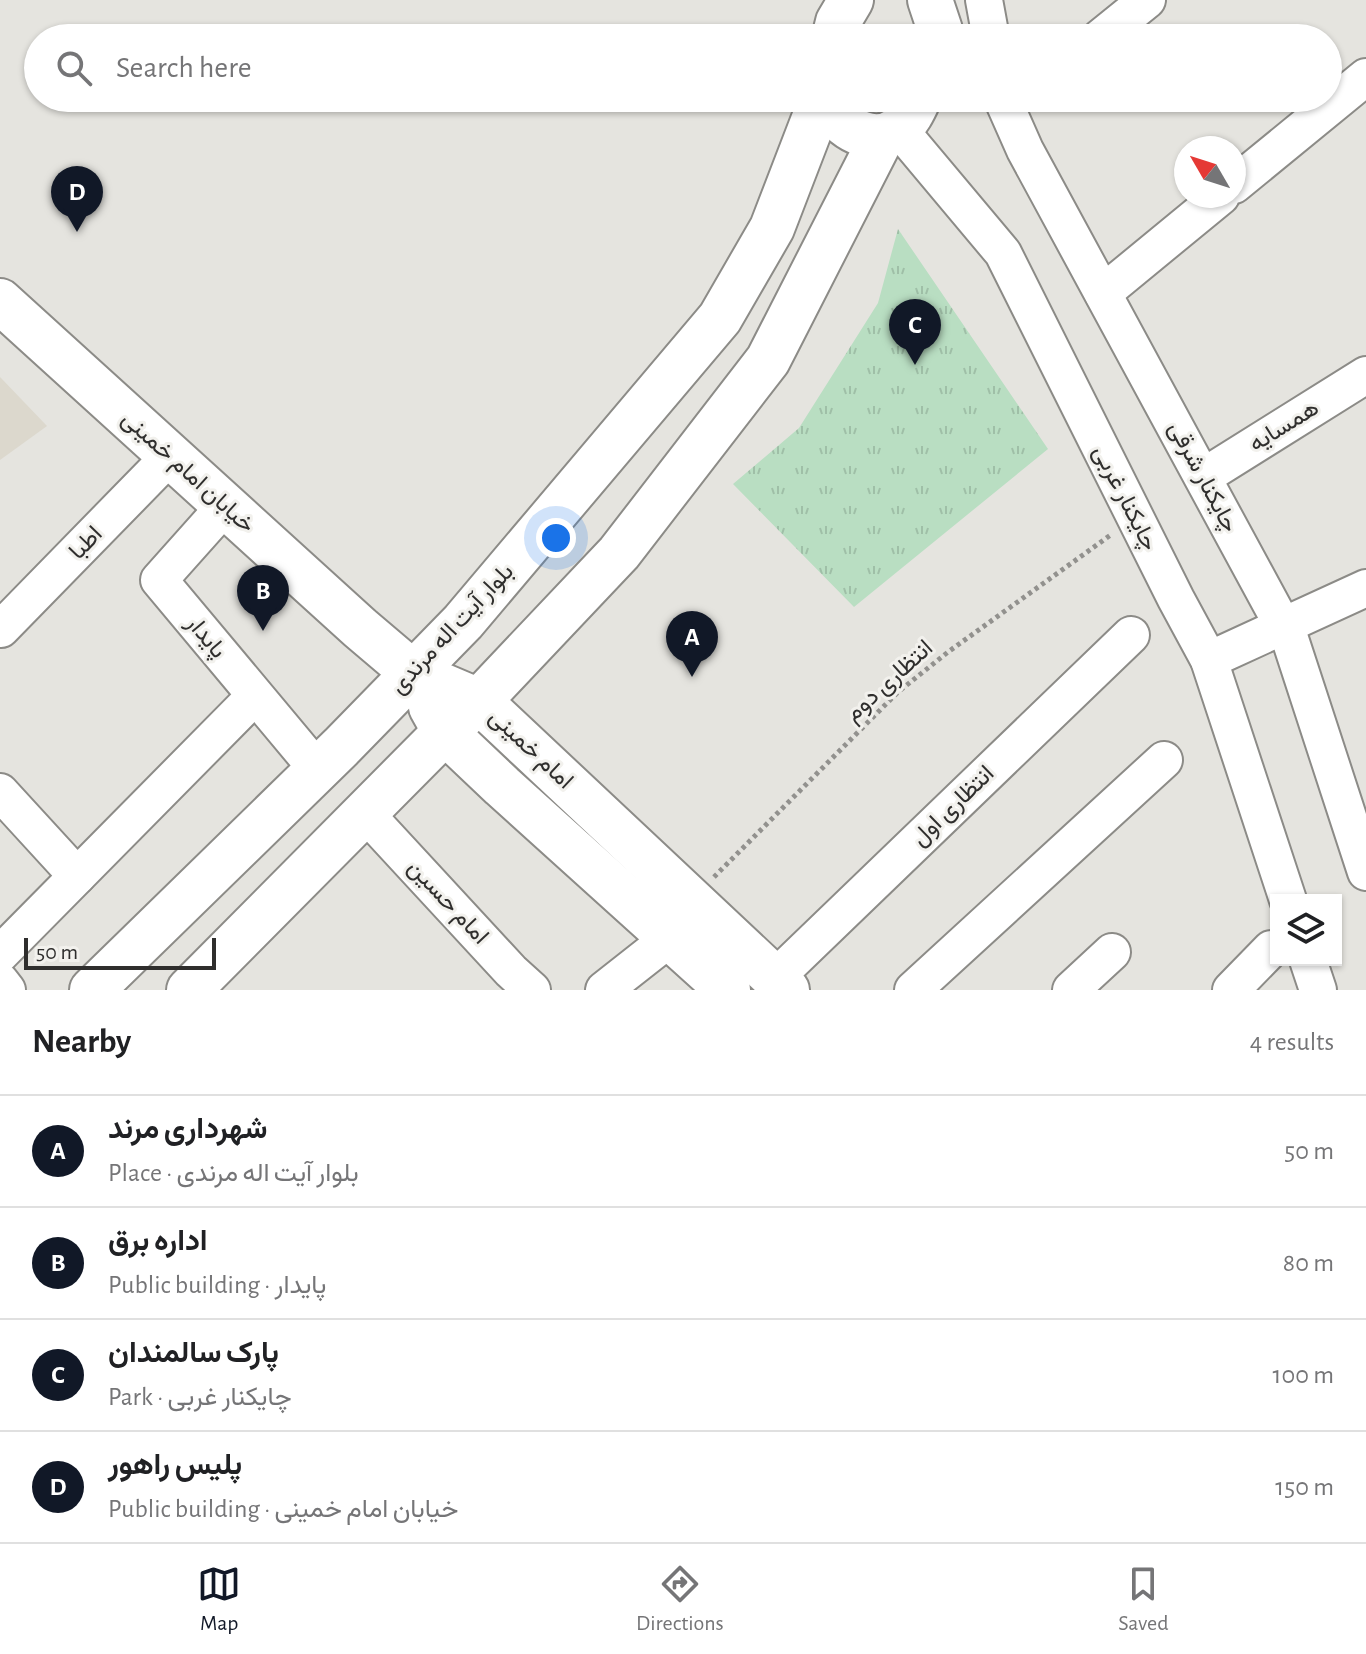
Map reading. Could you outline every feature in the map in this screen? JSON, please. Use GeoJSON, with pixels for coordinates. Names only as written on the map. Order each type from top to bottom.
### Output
{"type":"FeatureCollection","features":[{"type":"Feature","properties":{"kind":"main road","name":"بلوار آیت اله مرندی"},"geometry":{"type":"LineString","coordinates":[[92,990],[463,622],[720,318],[772,228],[817,112]]}},
{"type":"Feature","properties":{"kind":"main road"},"geometry":{"type":"LineString","coordinates":[[835,112],[849,127],[865,135],[900,121]]}},
{"type":"Feature","properties":{"kind":"main road"},"geometry":{"type":"LineString","coordinates":[[189,990],[479,701],[619,553],[768,360],[900,121]]}},
{"type":"Feature","properties":{"kind":"main road","name":"خیابان امام خمینی"},"geometry":{"type":"LineString","coordinates":[[0,301],[413,673]]}},
{"type":"Feature","properties":{"kind":"main road","name":"امام خمینی"},"geometry":{"type":"LineString","coordinates":[[413,673],[479,701],[781,984]]}},
{"type":"Feature","properties":{"kind":"main road","name":"امام خمینی"},"geometry":{"type":"LineString","coordinates":[[413,673],[445,732],[728,990]]}},
{"type":"Feature","properties":{"kind":"main road"},"geometry":{"type":"LineString","coordinates":[[273,811],[295,809],[307,816],[318,829],[321,844],[314,865]]}},
{"type":"Feature","properties":{"kind":"street"},"geometry":{"type":"LineString","coordinates":[[984,0],[988,24]]}},
{"type":"Feature","properties":{"kind":"street"},"geometry":{"type":"LineString","coordinates":[[1117,24],[1147,0]]}},
{"type":"Feature","properties":{"kind":"street"},"geometry":{"type":"LineString","coordinates":[[1342,97],[1366,77]]}},
{"type":"Feature","properties":{"kind":"street","name":"چایکنار شرقی"},"geometry":{"type":"LineString","coordinates":[[1015,112],[1025,150],[1284,627],[1366,872]]}},
{"type":"Feature","properties":{"kind":"street"},"geometry":{"type":"LineString","coordinates":[[1246,175],[1323,112]]}},
{"type":"Feature","properties":{"kind":"street","name":"چایکنار غربی"},"geometry":{"type":"LineString","coordinates":[[900,121],[1003,253],[1209,660],[1286,894]]}},
{"type":"Feature","properties":{"kind":"street"},"geometry":{"type":"LineString","coordinates":[[1103,293],[1206,208]]}},
{"type":"Feature","properties":{"kind":"street","name":"همسایه"},"geometry":{"type":"LineString","coordinates":[[1203,477],[1366,375]]}},
{"type":"Feature","properties":{"kind":"street","name":"اطبا"},"geometry":{"type":"LineString","coordinates":[[1,629],[170,456]]}},
{"type":"Feature","properties":{"kind":"street","name":"پایدار"},"geometry":{"type":"LineString","coordinates":[[225,506],[159,580],[317,769]]}},
{"type":"Feature","properties":{"kind":"street"},"geometry":{"type":"LineString","coordinates":[[1209,660],[1366,588]]}},
{"type":"Feature","properties":{"kind":"street","name":"انتظاری اول"},"geometry":{"type":"LineString","coordinates":[[781,984],[1131,635]]}},
{"type":"Feature","properties":{"kind":"street"},"geometry":{"type":"LineString","coordinates":[[0,954],[255,696]]}},
{"type":"Feature","properties":{"kind":"street"},"geometry":{"type":"LineString","coordinates":[[933,984],[1164,760]]}},
{"type":"Feature","properties":{"kind":"street"},"geometry":{"type":"LineString","coordinates":[[0,792],[77,876]]}},
{"type":"Feature","properties":{"kind":"street","name":"امام حسین"},"geometry":{"type":"LineString","coordinates":[[365,813],[512,984]]}},
{"type":"Feature","properties":{"kind":"street"},"geometry":{"type":"LineString","coordinates":[[604,990],[670,938]]}},
{"type":"Feature","properties":{"kind":"street"},"geometry":{"type":"LineString","coordinates":[[1231,990],[1270,950]]}},
{"type":"Feature","properties":{"kind":"street"},"geometry":{"type":"LineString","coordinates":[[1071,990],[1112,952]]}},
{"type":"Feature","properties":{"kind":"street"},"geometry":{"type":"LineString","coordinates":[[1310,966],[1318,990]]}},
{"type":"Feature","properties":{"kind":"street"},"geometry":{"type":"LineString","coordinates":[[0,981],[7,990]]}},
{"type":"Feature","properties":{"kind":"path","name":"انتظاری دوم"},"geometry":{"type":"LineString","coordinates":[[692,900],[898,692],[948,652],[1135,517]]}},
{"type":"Feature","properties":{"kind":"shaded area"},"geometry":{"type":"Polygon","coordinates":[[[0,377],[47,426],[0,460],[0,377]]]}},
{"type":"Feature","properties":{"kind":"green space"},"geometry":{"type":"Polygon","coordinates":[[[898,229],[1048,449],[854,607],[733,484],[799,428],[878,303],[898,229]]]}},
{"type":"Feature","properties":{"kind":"place","name":"پلیس راهور"},"geometry":{"type":"Point","coordinates":[77,232]}},
{"type":"Feature","properties":{"kind":"place","name":"پارک سالمندان"},"geometry":{"type":"Point","coordinates":[915,365]}},
{"type":"Feature","properties":{"kind":"place","name":"اداره برق"},"geometry":{"type":"Point","coordinates":[263,631]}},
{"type":"Feature","properties":{"kind":"place","name":"شهرداری مرند"},"geometry":{"type":"Point","coordinates":[692,677]}}]}
